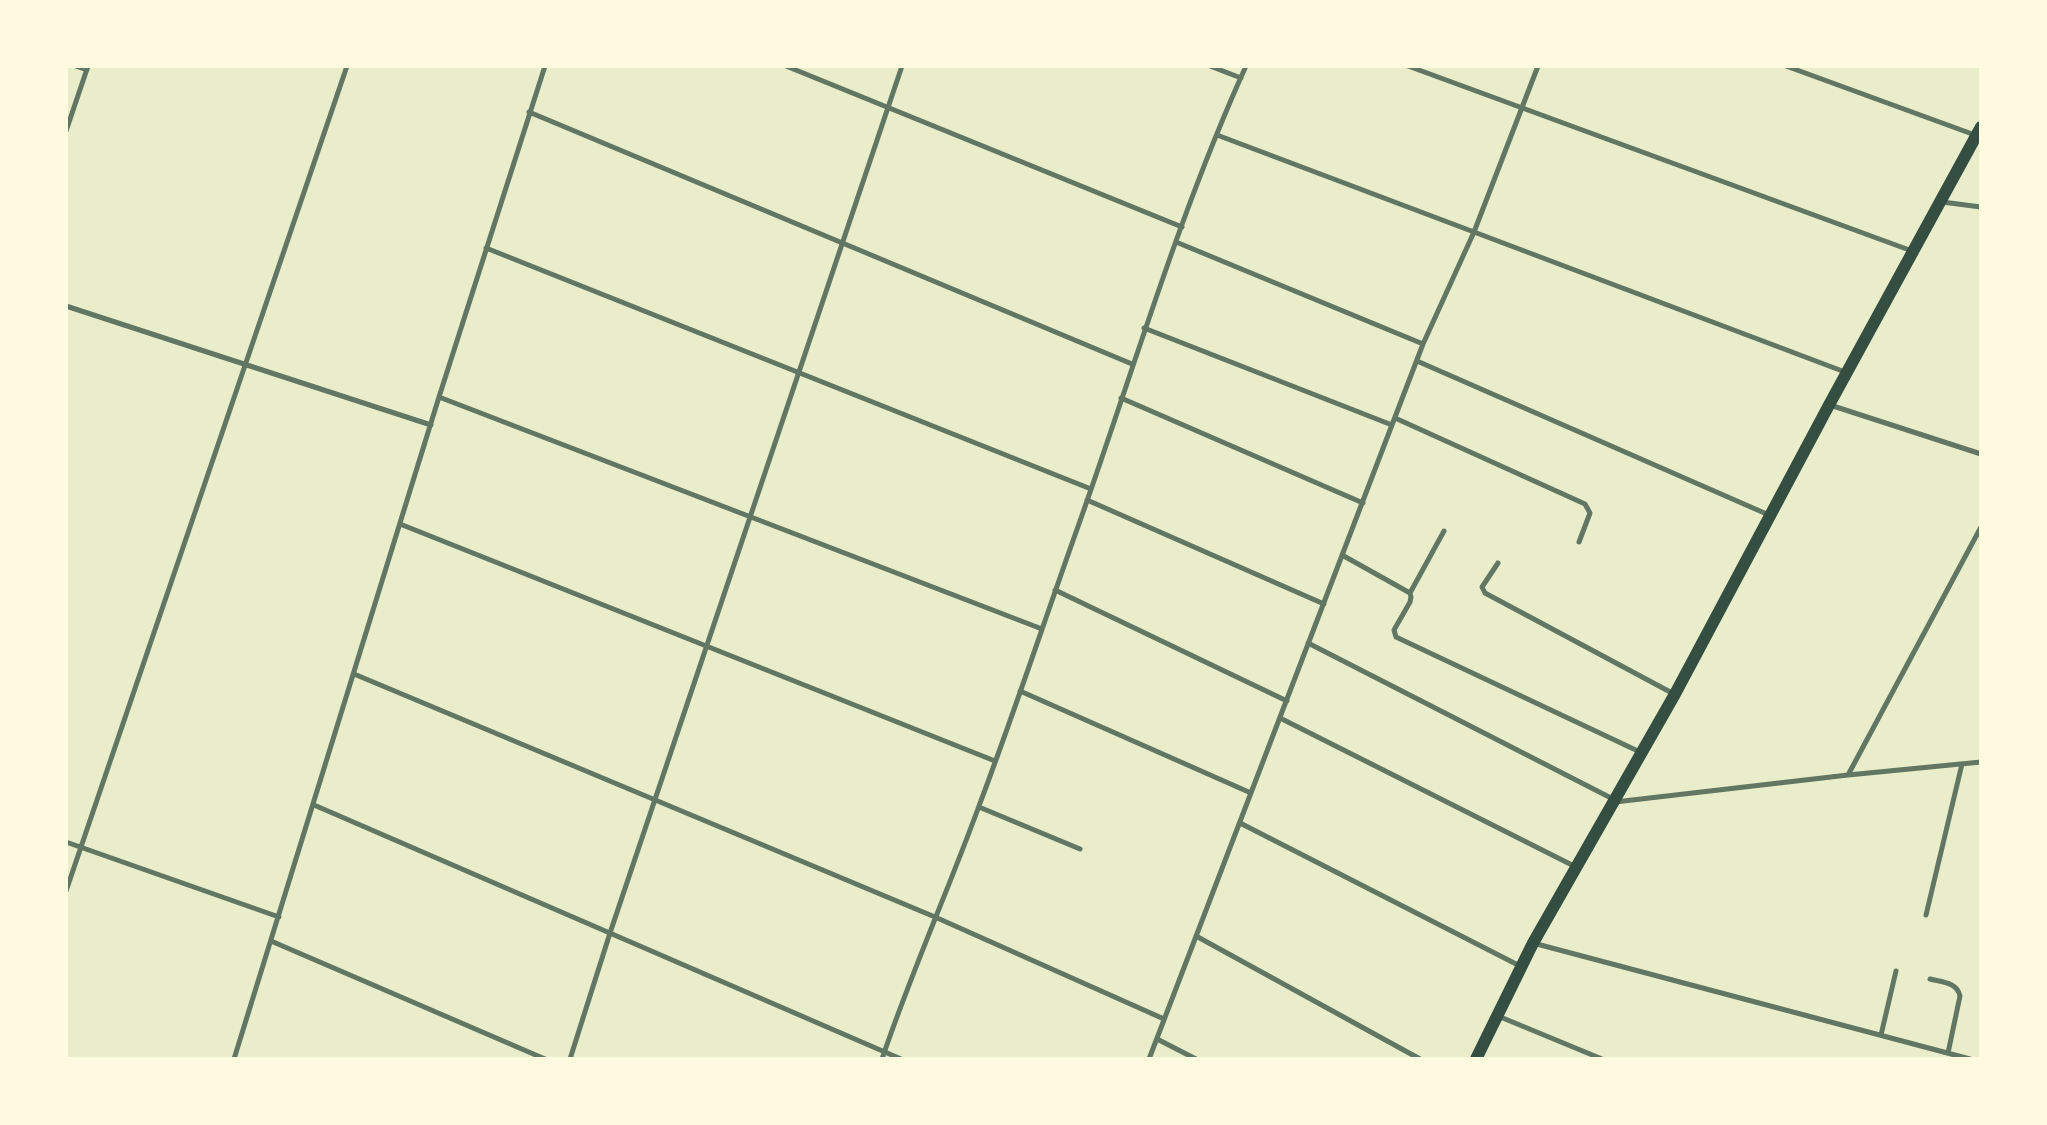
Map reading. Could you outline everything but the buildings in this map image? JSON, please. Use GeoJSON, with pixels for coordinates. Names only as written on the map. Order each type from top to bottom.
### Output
{"type":"FeatureCollection","features":[{"type":"Feature","properties":{"kind":"main road"},"geometry":{"type":"LineString","coordinates":[[1476,1059],[1534,943],[1675,694],[1978,131]]}},
{"type":"Feature","properties":{"kind":"street"},"geometry":{"type":"LineString","coordinates":[[66,131],[87,68],[76,66]]}},
{"type":"Feature","properties":{"kind":"street"},"geometry":{"type":"LineString","coordinates":[[66,891],[347,66]]}},
{"type":"Feature","properties":{"kind":"street"},"geometry":{"type":"LineString","coordinates":[[234,1059],[314,806],[439,397],[545,66]]}},
{"type":"Feature","properties":{"kind":"street"},"geometry":{"type":"LineString","coordinates":[[786,66],[1182,227]]}},
{"type":"Feature","properties":{"kind":"street"},"geometry":{"type":"LineString","coordinates":[[570,1059],[610,933],[902,66]]}},
{"type":"Feature","properties":{"kind":"street"},"geometry":{"type":"LineString","coordinates":[[1210,66],[1241,78]]}},
{"type":"Feature","properties":{"kind":"street"},"geometry":{"type":"LineString","coordinates":[[882,1059],[996,761],[1091,490],[1144,328],[1217,134],[1246,66]]}},
{"type":"Feature","properties":{"kind":"street"},"geometry":{"type":"LineString","coordinates":[[1408,66],[1913,251]]}},
{"type":"Feature","properties":{"kind":"street"},"geometry":{"type":"LineString","coordinates":[[1149,1059],[1417,361],[1474,232],[1538,66]]}},
{"type":"Feature","properties":{"kind":"street"},"geometry":{"type":"LineString","coordinates":[[1786,66],[1978,131]]}},
{"type":"Feature","properties":{"kind":"street"},"geometry":{"type":"LineString","coordinates":[[529,112],[1132,364]]}},
{"type":"Feature","properties":{"kind":"street"},"geometry":{"type":"LineString","coordinates":[[1217,134],[1847,373]]}},
{"type":"Feature","properties":{"kind":"street"},"geometry":{"type":"LineString","coordinates":[[1941,202],[1981,207]]}},
{"type":"Feature","properties":{"kind":"street"},"geometry":{"type":"LineString","coordinates":[[1176,242],[1424,344]]}},
{"type":"Feature","properties":{"kind":"street"},"geometry":{"type":"LineString","coordinates":[[486,248],[1091,490]]}},
{"type":"Feature","properties":{"kind":"street"},"geometry":{"type":"LineString","coordinates":[[66,306],[431,425]]}},
{"type":"Feature","properties":{"kind":"street"},"geometry":{"type":"LineString","coordinates":[[1144,328],[1392,425]]}},
{"type":"Feature","properties":{"kind":"street"},"geometry":{"type":"LineString","coordinates":[[1417,361],[1770,515]]}},
{"type":"Feature","properties":{"kind":"street"},"geometry":{"type":"LineString","coordinates":[[439,397],[1042,629]]}},
{"type":"Feature","properties":{"kind":"street"},"geometry":{"type":"LineString","coordinates":[[1121,398],[1363,503]]}},
{"type":"Feature","properties":{"kind":"street"},"geometry":{"type":"LineString","coordinates":[[1829,405],[1981,454]]}},
{"type":"Feature","properties":{"kind":"street"},"geometry":{"type":"LineString","coordinates":[[1395,418],[1584,504],[1590,513],[1579,542]]}},
{"type":"Feature","properties":{"kind":"street"},"geometry":{"type":"LineString","coordinates":[[1087,500],[1324,604]]}},
{"type":"Feature","properties":{"kind":"street"},"geometry":{"type":"LineString","coordinates":[[400,524],[996,761]]}},
{"type":"Feature","properties":{"kind":"street"},"geometry":{"type":"LineString","coordinates":[[1848,775],[1981,527]]}},
{"type":"Feature","properties":{"kind":"street"},"geometry":{"type":"LineString","coordinates":[[1444,531],[1410,593],[1410,602],[1394,630],[1396,637],[1641,753]]}},
{"type":"Feature","properties":{"kind":"street"},"geometry":{"type":"LineString","coordinates":[[1342,555],[1410,593]]}},
{"type":"Feature","properties":{"kind":"street"},"geometry":{"type":"LineString","coordinates":[[1498,563],[1482,587],[1485,593],[1675,694]]}},
{"type":"Feature","properties":{"kind":"street"},"geometry":{"type":"LineString","coordinates":[[1055,590],[1286,701]]}},
{"type":"Feature","properties":{"kind":"street"},"geometry":{"type":"LineString","coordinates":[[1308,643],[1614,802],[1981,762]]}},
{"type":"Feature","properties":{"kind":"street"},"geometry":{"type":"LineString","coordinates":[[354,674],[935,917],[1164,1019]]}},
{"type":"Feature","properties":{"kind":"street"},"geometry":{"type":"LineString","coordinates":[[1020,691],[1251,793]]}},
{"type":"Feature","properties":{"kind":"street"},"geometry":{"type":"LineString","coordinates":[[1280,718],[1576,867]]}},
{"type":"Feature","properties":{"kind":"street"},"geometry":{"type":"LineString","coordinates":[[1926,915],[1962,764]]}},
{"type":"Feature","properties":{"kind":"street"},"geometry":{"type":"LineString","coordinates":[[314,806],[901,1059]]}},
{"type":"Feature","properties":{"kind":"street"},"geometry":{"type":"LineString","coordinates":[[979,806],[1080,849]]}},
{"type":"Feature","properties":{"kind":"street"},"geometry":{"type":"LineString","coordinates":[[1240,823],[1522,967]]}},
{"type":"Feature","properties":{"kind":"street"},"geometry":{"type":"LineString","coordinates":[[66,842],[279,916]]}},
{"type":"Feature","properties":{"kind":"street"},"geometry":{"type":"LineString","coordinates":[[1196,936],[1420,1059]]}},
{"type":"Feature","properties":{"kind":"street"},"geometry":{"type":"LineString","coordinates":[[271,940],[545,1059]]}},
{"type":"Feature","properties":{"kind":"street"},"geometry":{"type":"LineString","coordinates":[[1534,943],[1970,1059]]}},
{"type":"Feature","properties":{"kind":"street"},"geometry":{"type":"LineString","coordinates":[[1881,1035],[1896,972]]}},
{"type":"Feature","properties":{"kind":"street"},"geometry":{"type":"LineString","coordinates":[[1930,979],[1954,985],[1960,996],[1948,1053]]}},
{"type":"Feature","properties":{"kind":"street"},"geometry":{"type":"LineString","coordinates":[[1498,1016],[1602,1059]]}},
{"type":"Feature","properties":{"kind":"street"},"geometry":{"type":"LineString","coordinates":[[1156,1039],[1196,1059]]}}]}
